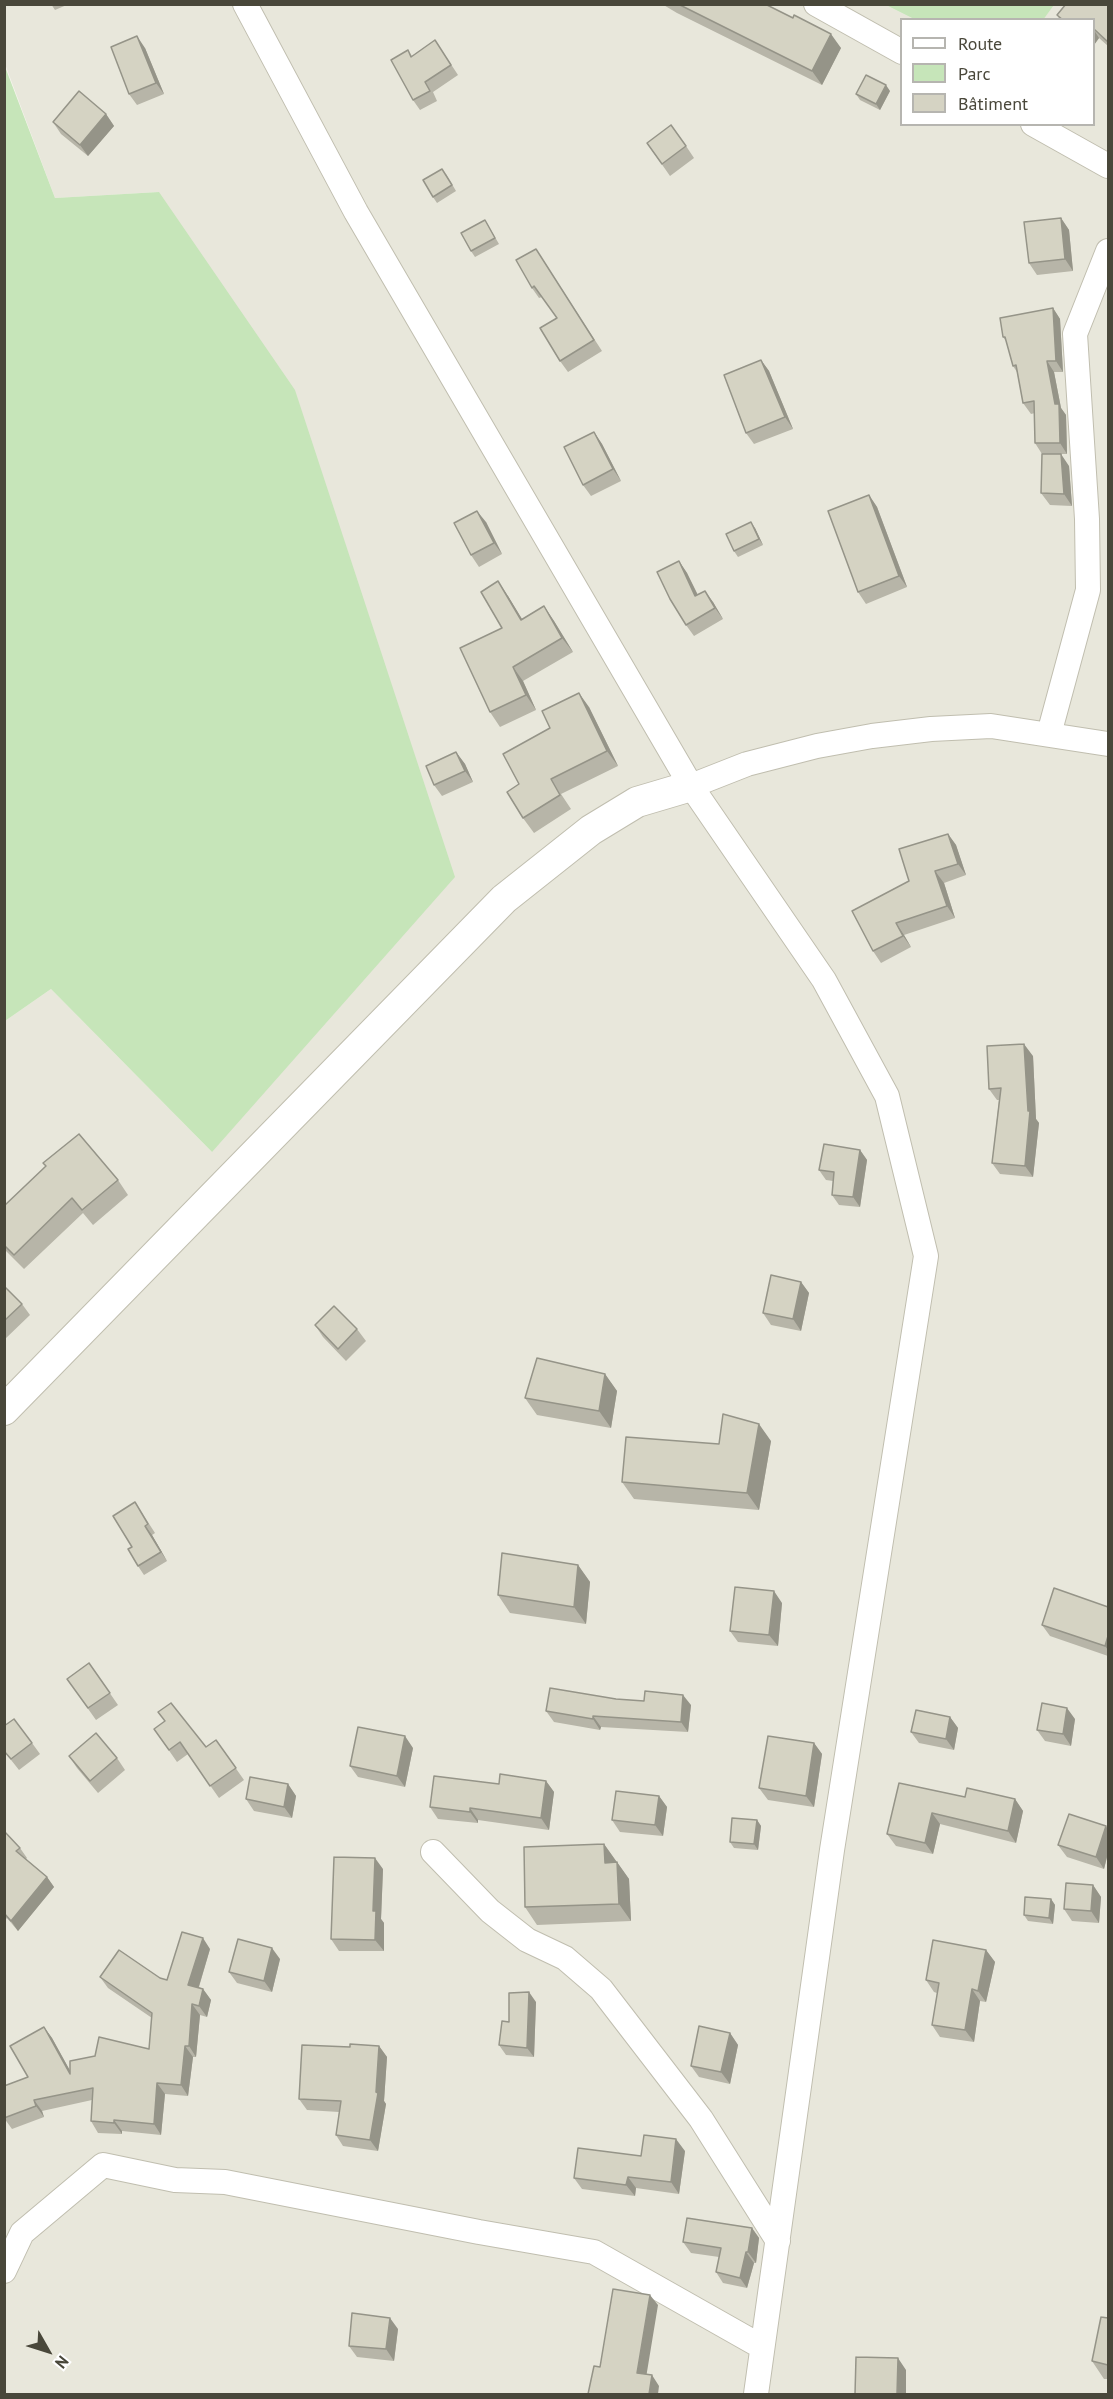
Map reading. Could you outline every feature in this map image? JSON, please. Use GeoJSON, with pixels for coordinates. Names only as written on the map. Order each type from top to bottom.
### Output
{"type":"FeatureCollection","features":[{"type":"Feature","properties":{"kind":"street"},"geometry":{"type":"LineString","coordinates":[[245,4],[356,212],[691,786],[824,980],[887,1096],[926,1256],[832,1850],[756,2394]]}},
{"type":"Feature","properties":{"kind":"street"},"geometry":{"type":"LineString","coordinates":[[816,4],[900,51]]}},
{"type":"Feature","properties":{"kind":"street"},"geometry":{"type":"LineString","coordinates":[[1037,126],[1108,166]]}},
{"type":"Feature","properties":{"kind":"street"},"geometry":{"type":"LineString","coordinates":[[1049,734],[1088,590],[1087,519],[1076,334],[1108,251]]}},
{"type":"Feature","properties":{"kind":"street"},"geometry":{"type":"LineString","coordinates":[[4,1410],[504,899],[591,830],[637,802],[691,786],[747,764],[817,746],[872,736],[991,726],[1108,744]]}},
{"type":"Feature","properties":{"kind":"street"},"geometry":{"type":"LineString","coordinates":[[433,1852],[490,1911],[527,1940],[564,1958],[601,1989],[701,2119],[778,2241]]}},
{"type":"Feature","properties":{"kind":"street"},"geometry":{"type":"LineString","coordinates":[[4,2271],[22,2233],[103,2164],[175,2180],[225,2182],[594,2252],[762,2347]]}},
{"type":"Feature","properties":{"kind":"shaded area"},"geometry":{"type":"Polygon","coordinates":[[[5,5],[886,5],[912,18],[900,18],[900,126],[1095,126],[1095,18],[1044,18],[1054,5],[1108,5],[1108,2394],[5,2394],[5,1021],[51,989],[212,1152],[159,192],[55,198],[5,64],[5,5]]]}},
{"type":"Feature","properties":{"kind":"green space"},"geometry":{"type":"Polygon","coordinates":[[[886,5],[1054,5],[1044,18],[912,18],[886,5]]]}},
{"type":"Feature","properties":{"kind":"green space"},"geometry":{"type":"Polygon","coordinates":[[[4,64],[55,198],[159,192],[295,390],[455,877],[212,1152],[51,989],[5,1021],[4,64]]]}},
{"type":"Feature","properties":{"kind":"building"},"geometry":{"type":"Polygon","coordinates":[[[678,4],[765,4],[793,18],[794,15],[831,34],[812,71],[678,4]]]}},
{"type":"Feature","properties":{"kind":"building"},"geometry":{"type":"Polygon","coordinates":[[[1066,4],[1108,4],[1108,42],[1095,30],[1095,18],[1061,18],[1057,15],[1066,4]]]}},
{"type":"Feature","properties":{"kind":"building"},"geometry":{"type":"Polygon","coordinates":[[[137,36],[156,83],[129,94],[111,47],[137,36]]]}},
{"type":"Feature","properties":{"kind":"building"},"geometry":{"type":"Polygon","coordinates":[[[435,40],[451,65],[425,82],[430,91],[413,100],[391,60],[408,50],[411,57],[435,40]]]}},
{"type":"Feature","properties":{"kind":"building"},"geometry":{"type":"Polygon","coordinates":[[[866,75],[886,85],[876,104],[856,94],[866,75]]]}},
{"type":"Feature","properties":{"kind":"building"},"geometry":{"type":"Polygon","coordinates":[[[79,91],[106,114],[80,145],[53,122],[79,91]]]}},
{"type":"Feature","properties":{"kind":"building"},"geometry":{"type":"Polygon","coordinates":[[[671,125],[686,146],[662,164],[647,143],[671,125]]]}},
{"type":"Feature","properties":{"kind":"building"},"geometry":{"type":"Polygon","coordinates":[[[442,169],[452,185],[433,197],[423,180],[442,169]]]}},
{"type":"Feature","properties":{"kind":"building"},"geometry":{"type":"Polygon","coordinates":[[[1061,218],[1065,259],[1029,263],[1024,222],[1061,218]]]}},
{"type":"Feature","properties":{"kind":"building"},"geometry":{"type":"Polygon","coordinates":[[[485,220],[495,238],[471,251],[461,233],[485,220]]]}},
{"type":"Feature","properties":{"kind":"building"},"geometry":{"type":"Polygon","coordinates":[[[536,249],[594,340],[560,361],[540,328],[557,318],[534,286],[532,288],[516,260],[536,249]]]}},
{"type":"Feature","properties":{"kind":"building"},"geometry":{"type":"Polygon","coordinates":[[[1053,308],[1056,361],[1047,361],[1055,404],[1059,404],[1060,443],[1035,443],[1034,401],[1023,403],[1016,365],[1013,366],[1005,337],[1003,337],[1000,318],[1053,308]]]}},
{"type":"Feature","properties":{"kind":"building"},"geometry":{"type":"Polygon","coordinates":[[[761,360],[785,417],[746,433],[724,375],[761,360]]]}},
{"type":"Feature","properties":{"kind":"building"},"geometry":{"type":"Polygon","coordinates":[[[594,432],[613,469],[583,485],[564,447],[594,432]]]}},
{"type":"Feature","properties":{"kind":"building"},"geometry":{"type":"Polygon","coordinates":[[[1042,454],[1061,454],[1064,494],[1041,493],[1042,454]]]}},
{"type":"Feature","properties":{"kind":"building"},"geometry":{"type":"Polygon","coordinates":[[[869,495],[899,576],[858,592],[828,511],[869,495]]]}},
{"type":"Feature","properties":{"kind":"building"},"geometry":{"type":"Polygon","coordinates":[[[477,511],[494,543],[471,555],[454,523],[477,511]]]}},
{"type":"Feature","properties":{"kind":"building"},"geometry":{"type":"Polygon","coordinates":[[[751,522],[759,539],[734,551],[726,534],[751,522]]]}},
{"type":"Feature","properties":{"kind":"building"},"geometry":{"type":"Polygon","coordinates":[[[679,561],[695,596],[705,591],[715,608],[686,625],[657,572],[679,561]]]}},
{"type":"Feature","properties":{"kind":"building"},"geometry":{"type":"Polygon","coordinates":[[[498,581],[521,620],[544,606],[562,638],[513,667],[526,695],[490,712],[460,648],[502,628],[481,592],[498,581]]]}},
{"type":"Feature","properties":{"kind":"building"},"geometry":{"type":"Polygon","coordinates":[[[579,693],[607,751],[551,779],[560,795],[523,818],[507,792],[519,784],[503,754],[550,728],[542,711],[579,693]]]}},
{"type":"Feature","properties":{"kind":"building"},"geometry":{"type":"Polygon","coordinates":[[[456,752],[465,771],[434,785],[426,766],[456,752]]]}},
{"type":"Feature","properties":{"kind":"building"},"geometry":{"type":"Polygon","coordinates":[[[948,834],[958,864],[935,871],[947,906],[896,923],[903,936],[873,951],[852,911],[909,881],[899,849],[948,834]]]}},
{"type":"Feature","properties":{"kind":"building"},"geometry":{"type":"Polygon","coordinates":[[[1024,1044],[1028,1111],[1030,1111],[1025,1166],[992,1163],[1001,1088],[989,1089],[987,1046],[1024,1044]]]}},
{"type":"Feature","properties":{"kind":"building"},"geometry":{"type":"Polygon","coordinates":[[[79,1134],[118,1180],[82,1210],[72,1198],[14,1255],[4,1245],[4,1206],[46,1166],[43,1163],[79,1134]]]}},
{"type":"Feature","properties":{"kind":"building"},"geometry":{"type":"Polygon","coordinates":[[[824,1144],[860,1150],[853,1197],[832,1195],[834,1172],[819,1170],[824,1144]]]}},
{"type":"Feature","properties":{"kind":"building"},"geometry":{"type":"Polygon","coordinates":[[[771,1275],[801,1282],[793,1319],[763,1313],[771,1275]]]}},
{"type":"Feature","properties":{"kind":"building"},"geometry":{"type":"Polygon","coordinates":[[[4,1286],[22,1304],[4,1321],[4,1286]]]}},
{"type":"Feature","properties":{"kind":"building"},"geometry":{"type":"Polygon","coordinates":[[[334,1306],[357,1329],[338,1349],[315,1325],[334,1306]]]}},
{"type":"Feature","properties":{"kind":"building"},"geometry":{"type":"Polygon","coordinates":[[[537,1358],[605,1374],[599,1411],[525,1398],[537,1358]]]}},
{"type":"Feature","properties":{"kind":"building"},"geometry":{"type":"Polygon","coordinates":[[[723,1414],[759,1424],[747,1493],[622,1482],[626,1437],[719,1444],[723,1414]]]}},
{"type":"Feature","properties":{"kind":"building"},"geometry":{"type":"Polygon","coordinates":[[[135,1502],[148,1524],[145,1526],[161,1552],[138,1566],[128,1549],[132,1547],[113,1516],[135,1502]]]}},
{"type":"Feature","properties":{"kind":"building"},"geometry":{"type":"Polygon","coordinates":[[[502,1553],[578,1565],[574,1607],[498,1595],[502,1553]]]}},
{"type":"Feature","properties":{"kind":"building"},"geometry":{"type":"Polygon","coordinates":[[[735,1587],[774,1591],[769,1635],[730,1631],[735,1587]]]}},
{"type":"Feature","properties":{"kind":"building"},"geometry":{"type":"Polygon","coordinates":[[[1054,1588],[1108,1607],[1108,1636],[1105,1646],[1042,1625],[1054,1588]]]}},
{"type":"Feature","properties":{"kind":"building"},"geometry":{"type":"Polygon","coordinates":[[[89,1663],[110,1693],[88,1708],[67,1679],[89,1663]]]}},
{"type":"Feature","properties":{"kind":"building"},"geometry":{"type":"Polygon","coordinates":[[[550,1688],[616,1699],[644,1701],[645,1691],[683,1695],[681,1722],[593,1716],[593,1719],[546,1711],[550,1688]]]}},
{"type":"Feature","properties":{"kind":"building"},"geometry":{"type":"Polygon","coordinates":[[[171,1703],[206,1747],[216,1740],[236,1768],[210,1786],[180,1742],[169,1750],[154,1729],[165,1721],[158,1712],[171,1703]]]}},
{"type":"Feature","properties":{"kind":"building"},"geometry":{"type":"Polygon","coordinates":[[[1042,1703],[1067,1708],[1063,1734],[1037,1730],[1042,1703]]]}},
{"type":"Feature","properties":{"kind":"building"},"geometry":{"type":"Polygon","coordinates":[[[916,1710],[950,1717],[946,1739],[911,1732],[916,1710]]]}},
{"type":"Feature","properties":{"kind":"building"},"geometry":{"type":"Polygon","coordinates":[[[14,1719],[32,1743],[11,1759],[4,1751],[4,1726],[14,1719]]]}},
{"type":"Feature","properties":{"kind":"building"},"geometry":{"type":"Polygon","coordinates":[[[358,1727],[405,1736],[397,1776],[350,1766],[358,1727]]]}},
{"type":"Feature","properties":{"kind":"building"},"geometry":{"type":"Polygon","coordinates":[[[96,1733],[117,1758],[90,1781],[69,1756],[96,1733]]]}},
{"type":"Feature","properties":{"kind":"building"},"geometry":{"type":"Polygon","coordinates":[[[768,1736],[814,1743],[806,1796],[759,1788],[768,1736]]]}},
{"type":"Feature","properties":{"kind":"building"},"geometry":{"type":"Polygon","coordinates":[[[500,1774],[546,1781],[541,1818],[470,1808],[470,1812],[430,1807],[434,1776],[499,1784],[500,1774]]]}},
{"type":"Feature","properties":{"kind":"building"},"geometry":{"type":"Polygon","coordinates":[[[250,1777],[288,1784],[284,1807],[246,1799],[250,1777]]]}},
{"type":"Feature","properties":{"kind":"building"},"geometry":{"type":"Polygon","coordinates":[[[899,1783],[965,1797],[967,1788],[1015,1799],[1008,1831],[932,1813],[925,1843],[887,1834],[899,1783]]]}},
{"type":"Feature","properties":{"kind":"building"},"geometry":{"type":"Polygon","coordinates":[[[616,1791],[659,1796],[655,1825],[612,1820],[616,1791]]]}},
{"type":"Feature","properties":{"kind":"building"},"geometry":{"type":"Polygon","coordinates":[[[1069,1814],[1106,1826],[1096,1857],[1058,1845],[1069,1814]]]}},
{"type":"Feature","properties":{"kind":"building"},"geometry":{"type":"Polygon","coordinates":[[[732,1818],[757,1820],[754,1844],[730,1842],[732,1818]]]}},
{"type":"Feature","properties":{"kind":"building"},"geometry":{"type":"Polygon","coordinates":[[[4,1831],[20,1848],[16,1851],[47,1877],[11,1921],[4,1913],[4,1831]]]}},
{"type":"Feature","properties":{"kind":"building"},"geometry":{"type":"Polygon","coordinates":[[[604,1844],[605,1863],[617,1862],[619,1904],[525,1907],[524,1847],[604,1844]]]}},
{"type":"Feature","properties":{"kind":"building"},"geometry":{"type":"Polygon","coordinates":[[[334,1857],[375,1858],[373,1911],[376,1911],[375,1940],[331,1939],[334,1857]]]}},
{"type":"Feature","properties":{"kind":"building"},"geometry":{"type":"Polygon","coordinates":[[[1066,1883],[1093,1885],[1091,1911],[1064,1909],[1066,1883]]]}},
{"type":"Feature","properties":{"kind":"building"},"geometry":{"type":"Polygon","coordinates":[[[1025,1897],[1051,1899],[1049,1918],[1024,1915],[1025,1897]]]}},
{"type":"Feature","properties":{"kind":"building"},"geometry":{"type":"Polygon","coordinates":[[[182,1932],[203,1938],[188,1985],[203,1989],[199,2006],[192,2004],[189,2046],[185,2046],[181,2085],[157,2083],[154,2124],[114,2120],[114,2123],[91,2121],[93,2088],[34,2100],[36,2106],[4,2118],[4,2086],[28,2077],[10,2046],[44,2027],[70,2074],[70,2061],[95,2056],[99,2037],[149,2049],[152,2013],[100,1977],[119,1950],[160,1978],[167,1980],[182,1932]]]}},
{"type":"Feature","properties":{"kind":"building"},"geometry":{"type":"Polygon","coordinates":[[[238,1939],[272,1948],[264,1981],[229,1972],[238,1939]]]}},
{"type":"Feature","properties":{"kind":"building"},"geometry":{"type":"Polygon","coordinates":[[[933,1940],[986,1950],[978,1991],[972,1989],[965,2030],[932,2025],[939,1983],[926,1980],[933,1940]]]}},
{"type":"Feature","properties":{"kind":"building"},"geometry":{"type":"Polygon","coordinates":[[[529,1992],[527,2048],[499,2045],[502,2021],[509,2022],[509,1993],[529,1992]]]}},
{"type":"Feature","properties":{"kind":"building"},"geometry":{"type":"Polygon","coordinates":[[[699,2026],[730,2033],[721,2072],[691,2066],[699,2026]]]}},
{"type":"Feature","properties":{"kind":"building"},"geometry":{"type":"Polygon","coordinates":[[[350,2044],[379,2046],[376,2092],[378,2093],[370,2140],[336,2135],[341,2101],[299,2099],[302,2045],[350,2047],[350,2044]]]}},
{"type":"Feature","properties":{"kind":"building"},"geometry":{"type":"Polygon","coordinates":[[[644,2135],[676,2139],[671,2182],[628,2177],[626,2185],[574,2178],[578,2148],[641,2156],[644,2135]]]}},
{"type":"Feature","properties":{"kind":"building"},"geometry":{"type":"Polygon","coordinates":[[[687,2218],[752,2228],[740,2278],[716,2272],[721,2248],[683,2242],[687,2218]]]}},
{"type":"Feature","properties":{"kind":"building"},"geometry":{"type":"Polygon","coordinates":[[[613,2289],[650,2295],[637,2373],[652,2375],[649,2394],[588,2394],[594,2366],[600,2367],[613,2289]]]}},
{"type":"Feature","properties":{"kind":"building"},"geometry":{"type":"Polygon","coordinates":[[[352,2313],[390,2318],[386,2349],[349,2346],[352,2313]]]}},
{"type":"Feature","properties":{"kind":"building"},"geometry":{"type":"Polygon","coordinates":[[[1101,2317],[1108,2318],[1108,2365],[1092,2361],[1101,2317]]]}},
{"type":"Feature","properties":{"kind":"building"},"geometry":{"type":"Polygon","coordinates":[[[856,2357],[898,2358],[897,2394],[855,2394],[856,2357]]]}}]}
